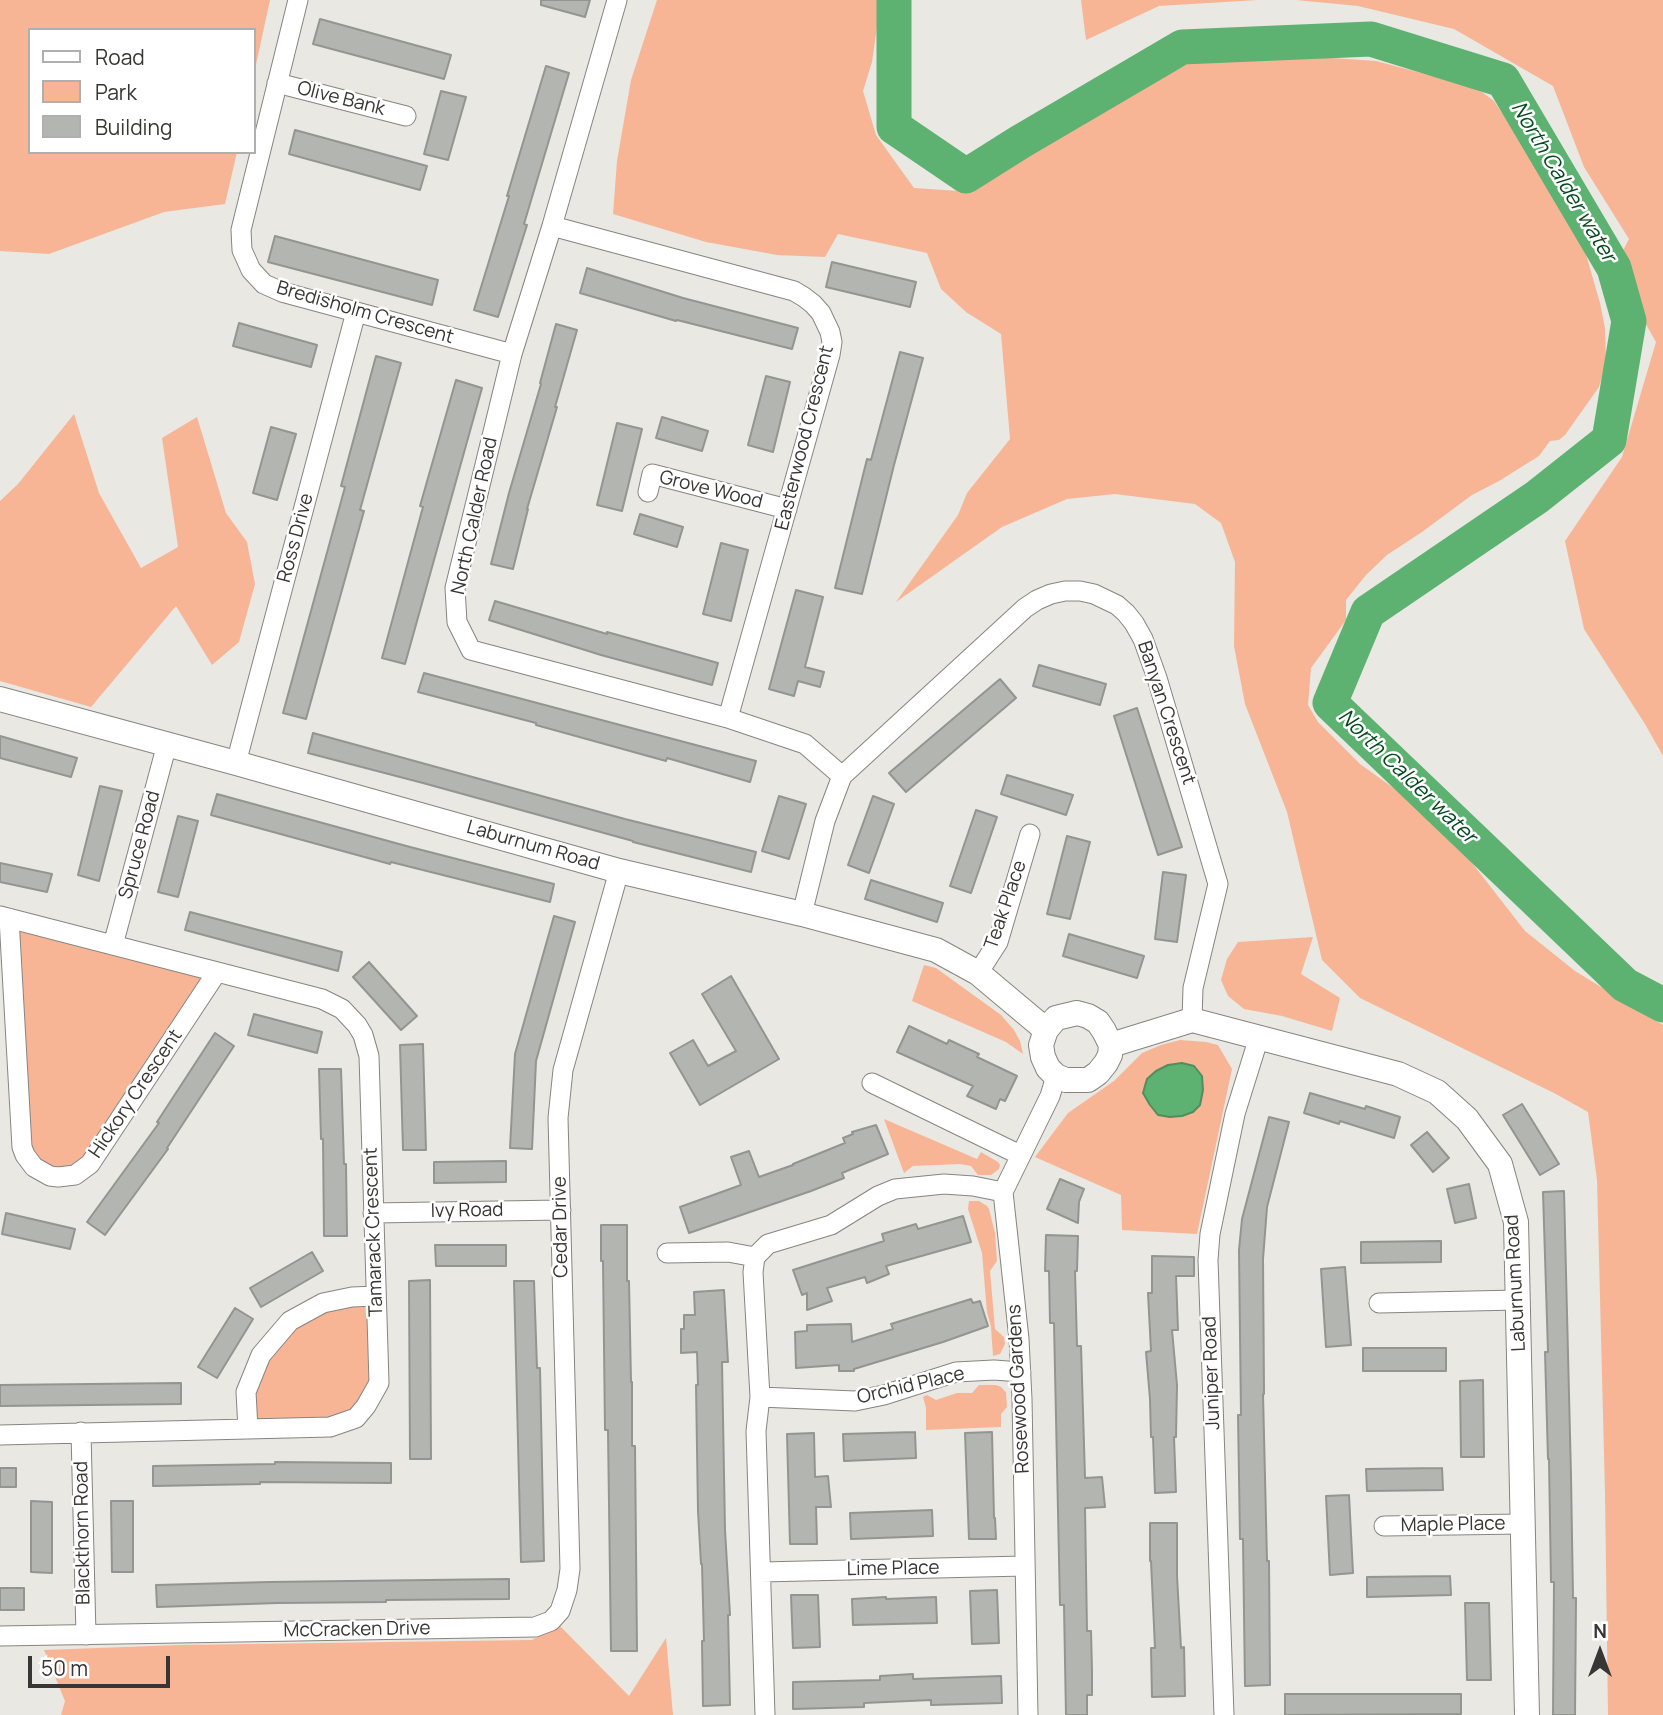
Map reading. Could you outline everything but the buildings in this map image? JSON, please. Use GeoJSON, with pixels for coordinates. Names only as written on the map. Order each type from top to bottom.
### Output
{"type":"FeatureCollection","features":[{"type":"Feature","properties":{"kind":"street","name":"Bredisholm Crescent"},"geometry":{"type":"LineString","coordinates":[[298,0],[241,230],[241,246],[245,259],[257,278],[273,289],[512,354]]}},
{"type":"Feature","properties":{"kind":"street","name":"North Calder Road"},"geometry":{"type":"LineString","coordinates":[[617,0],[512,354],[455,589],[457,622],[471,650],[728,718],[805,744],[842,776]]}},
{"type":"Feature","properties":{"kind":"street","name":"Olive Bank"},"geometry":{"type":"LineString","coordinates":[[277,83],[405,116]]}},
{"type":"Feature","properties":{"kind":"street","name":"Easterwood Crescent"},"geometry":{"type":"LineString","coordinates":[[552,226],[782,287],[804,296],[814,304],[826,323],[831,342],[830,355],[728,718]]}},
{"type":"Feature","properties":{"kind":"street","name":"Ross Drive"},"geometry":{"type":"LineString","coordinates":[[236,763],[356,312]]}},
{"type":"Feature","properties":{"kind":"street","name":"Grove Wood"},"geometry":{"type":"LineString","coordinates":[[648,492],[652,474],[787,509]]}},
{"type":"Feature","properties":{"kind":"street","name":"Banyan Crescent"},"geometry":{"type":"LineString","coordinates":[[802,914],[825,821],[842,776],[1025,608],[1051,594],[1065,591],[1094,594],[1126,613],[1139,631],[1157,678],[1218,884],[1193,988],[1192,1020]]}},
{"type":"Feature","properties":{"kind":"street","name":"Laburnum Road"},"geometry":{"type":"LineString","coordinates":[[0,699],[619,871],[802,914],[936,950],[978,973],[1046,1030]]}},
{"type":"Feature","properties":{"kind":"street","name":"Spruce Road"},"geometry":{"type":"LineString","coordinates":[[113,945],[167,744]]}},
{"type":"Feature","properties":{"kind":"street","name":"Teak Place"},"geometry":{"type":"LineString","coordinates":[[978,973],[998,942],[1030,834]]}},
{"type":"Feature","properties":{"kind":"street","name":"Cedar Drive"},"geometry":{"type":"LineString","coordinates":[[567,1590],[570,1569],[558,1118],[563,1070],[619,871]]}},
{"type":"Feature","properties":{"kind":"street","name":"Tamarack Crescent"},"geometry":{"type":"LineString","coordinates":[[0,1434],[330,1427],[356,1418],[379,1383],[369,1056],[357,1025],[342,1009],[322,999],[5,917]]}},
{"type":"Feature","properties":{"kind":"street","name":"Hickory Crescent"},"geometry":{"type":"LineString","coordinates":[[5,917],[22,1147],[34,1167],[50,1176],[75,1175],[90,1164],[217,972]]}},
{"type":"Feature","properties":{"kind":"street"},"geometry":{"type":"LineString","coordinates":[[1077,1013],[1088,1016],[1098,1022],[1111,1045],[1110,1055],[1098,1073],[1088,1080],[1066,1080],[1056,1076],[1043,1057],[1041,1045],[1046,1030],[1056,1018],[1077,1013]]}},
{"type":"Feature","properties":{"kind":"street","name":"Laburnum Road"},"geometry":{"type":"LineString","coordinates":[[1192,1020],[1398,1074],[1437,1092],[1467,1119],[1500,1164],[1516,1222],[1527,1715]]}},
{"type":"Feature","properties":{"kind":"street"},"geometry":{"type":"LineString","coordinates":[[1111,1045],[1192,1020]]}},
{"type":"Feature","properties":{"kind":"street","name":"Juniper Road"},"geometry":{"type":"LineString","coordinates":[[1224,1715],[1208,1261],[1210,1234],[1235,1114],[1259,1037]]}},
{"type":"Feature","properties":{"kind":"street"},"geometry":{"type":"LineString","coordinates":[[765,1715],[756,1431],[760,1397],[753,1272],[755,1257],[768,1244],[831,1225],[878,1196],[895,1189],[944,1184],[1003,1192],[1050,1096],[1056,1076]]}},
{"type":"Feature","properties":{"kind":"street"},"geometry":{"type":"LineString","coordinates":[[872,1083],[1020,1155]]}},
{"type":"Feature","properties":{"kind":"street","name":"Rosewood Gardens"},"geometry":{"type":"LineString","coordinates":[[1003,1192],[1021,1372],[1028,1715]]}},
{"type":"Feature","properties":{"kind":"street","name":"Ivy Road"},"geometry":{"type":"LineString","coordinates":[[373,1213],[561,1210]]}},
{"type":"Feature","properties":{"kind":"street"},"geometry":{"type":"LineString","coordinates":[[667,1252],[728,1252],[755,1257]]}},
{"type":"Feature","properties":{"kind":"street"},"geometry":{"type":"LineString","coordinates":[[248,1429],[246,1392],[261,1355],[290,1321],[323,1303],[352,1297],[376,1296]]}},
{"type":"Feature","properties":{"kind":"street"},"geometry":{"type":"LineString","coordinates":[[1379,1303],[1518,1300]]}},
{"type":"Feature","properties":{"kind":"street","name":"Orchid Place"},"geometry":{"type":"LineString","coordinates":[[760,1397],[855,1401],[884,1395],[956,1372],[1021,1372]]}},
{"type":"Feature","properties":{"kind":"street","name":"Blackthorn Road"},"geometry":{"type":"LineString","coordinates":[[81,1432],[86,1635]]}},
{"type":"Feature","properties":{"kind":"street","name":"Maple Place"},"geometry":{"type":"LineString","coordinates":[[1384,1526],[1522,1524]]}},
{"type":"Feature","properties":{"kind":"street","name":"Lime Place"},"geometry":{"type":"LineString","coordinates":[[761,1572],[1024,1566]]}},
{"type":"Feature","properties":{"kind":"street","name":"McCracken Drive"},"geometry":{"type":"LineString","coordinates":[[0,1636],[535,1627],[551,1620],[560,1611],[567,1590]]}},
{"type":"Feature","properties":{"kind":"green space"},"geometry":{"type":"Polygon","coordinates":[[[0,0],[270,0],[256,65],[256,28],[28,28],[28,154],[237,154],[225,204],[164,212],[49,254],[0,251],[0,0]]]}},
{"type":"Feature","properties":{"kind":"green space"},"geometry":{"type":"Polygon","coordinates":[[[657,0],[879,0],[872,62],[863,91],[876,135],[914,188],[959,191],[1097,109],[1193,58],[1332,58],[1376,61],[1463,84],[1482,92],[1494,101],[1538,166],[1585,251],[1600,303],[1605,328],[1606,363],[1599,387],[1559,440],[1550,441],[1539,456],[1472,495],[1387,555],[1366,575],[1346,600],[1346,620],[1311,668],[1308,705],[1318,722],[1360,764],[1434,817],[1525,931],[1575,971],[1663,1025],[1663,1715],[1608,1715],[1597,1180],[1588,1112],[1360,998],[1322,960],[1287,812],[1245,704],[1234,646],[1235,562],[1221,523],[1195,504],[1115,494],[1067,499],[1002,527],[896,602],[958,515],[967,493],[1010,439],[1001,334],[966,312],[941,289],[927,253],[838,234],[825,257],[777,255],[706,242],[613,214],[617,161],[631,80],[657,0]]]}},
{"type":"Feature","properties":{"kind":"green space"},"geometry":{"type":"Polygon","coordinates":[[[1081,0],[1258,0],[1159,6],[1086,40],[1081,0]]]}},
{"type":"Feature","properties":{"kind":"green space"},"geometry":{"type":"Polygon","coordinates":[[[1296,0],[1663,0],[1663,756],[1584,629],[1565,541],[1622,457],[1656,342],[1614,268],[1629,239],[1584,167],[1553,86],[1454,29],[1358,6],[1296,0]]]}},
{"type":"Feature","properties":{"kind":"green space"},"geometry":{"type":"Polygon","coordinates":[[[74,414],[99,493],[141,568],[178,547],[162,438],[197,417],[226,513],[247,542],[255,584],[239,642],[212,665],[176,606],[91,707],[0,681],[0,501],[18,484],[74,414]]]}},
{"type":"Feature","properties":{"kind":"green space"},"geometry":{"type":"Polygon","coordinates":[[[9,918],[217,972],[75,1175],[29,1162],[9,918]]]}},
{"type":"Feature","properties":{"kind":"green space"},"geometry":{"type":"Polygon","coordinates":[[[1313,937],[1301,974],[1340,998],[1332,1031],[1282,1016],[1244,1009],[1228,996],[1221,980],[1227,959],[1238,942],[1313,937]]]}},
{"type":"Feature","properties":{"kind":"green space"},"geometry":{"type":"Polygon","coordinates":[[[924,965],[936,968],[1001,1015],[1014,1030],[1023,1054],[1006,1042],[912,1001],[924,965]]]}},
{"type":"Feature","properties":{"kind":"green space"},"geometry":{"type":"Polygon","coordinates":[[[1180,1040],[1218,1045],[1232,1069],[1197,1234],[1122,1230],[1121,1195],[1035,1157],[1068,1113],[1114,1081],[1142,1053],[1180,1040]]]}},
{"type":"Feature","properties":{"kind":"green space"},"geometry":{"type":"Polygon","coordinates":[[[884,1119],[977,1159],[981,1152],[998,1162],[999,1169],[991,1175],[978,1175],[971,1166],[960,1164],[913,1166],[904,1173],[884,1119]]]}},
{"type":"Feature","properties":{"kind":"green space"},"geometry":{"type":"Polygon","coordinates":[[[969,1201],[979,1201],[987,1206],[995,1233],[997,1261],[990,1271],[995,1329],[1004,1337],[1005,1344],[1000,1354],[993,1356],[982,1253],[968,1209],[969,1201]]]}},
{"type":"Feature","properties":{"kind":"green space"},"geometry":{"type":"Polygon","coordinates":[[[376,1296],[379,1383],[356,1418],[248,1429],[261,1355],[290,1321],[376,1296]]]}},
{"type":"Feature","properties":{"kind":"green space"},"geometry":{"type":"Polygon","coordinates":[[[979,1385],[996,1385],[1006,1392],[1007,1407],[1001,1414],[1001,1427],[926,1430],[923,1397],[927,1395],[936,1400],[957,1393],[972,1393],[979,1385]]]}},
{"type":"Feature","properties":{"kind":"green space"},"geometry":{"type":"Polygon","coordinates":[[[559,1625],[629,1696],[666,1638],[673,1715],[61,1715],[65,1701],[44,1650],[179,1645],[532,1640],[559,1625]]]}},
{"type":"Feature","properties":{"kind":"shaded area"},"geometry":{"type":"Polygon","coordinates":[[[1182,1063],[1194,1066],[1202,1076],[1200,1105],[1193,1112],[1182,1116],[1158,1115],[1143,1093],[1147,1079],[1168,1065],[1182,1063]]]}},
{"type":"Feature","properties":{"kind":"waterway","name":"North Calder water"},"geometry":{"type":"LineString","coordinates":[[894,0],[894,127],[966,176],[1182,47],[1371,39],[1503,80],[1614,268],[1629,321],[1609,440],[1537,497],[1368,612],[1330,703],[1625,985],[1663,1005]]}}]}
